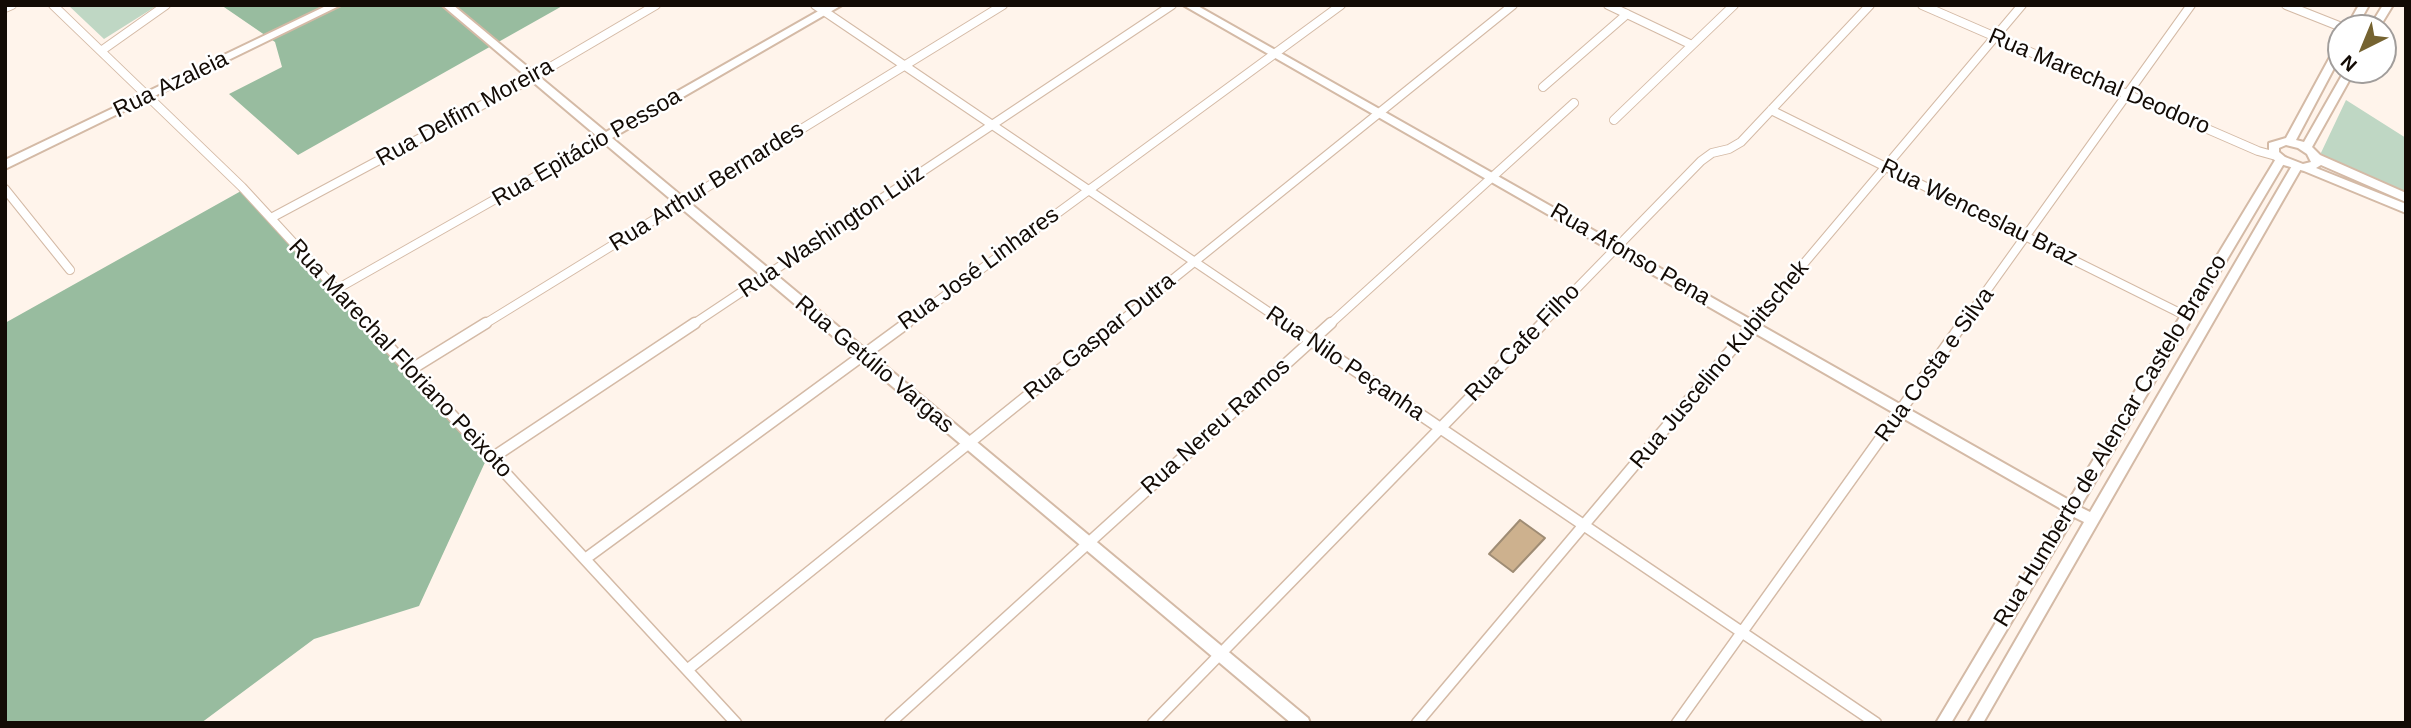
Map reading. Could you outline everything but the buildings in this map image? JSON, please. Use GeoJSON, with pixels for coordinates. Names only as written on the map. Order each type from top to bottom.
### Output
{"type":"FeatureCollection","features":[{"type":"Feature","properties":{"kind":"main road"},"geometry":{"type":"LineString","coordinates":[[2290,141],[2327,72]]}},
{"type":"Feature","properties":{"kind":"street"},"geometry":{"type":"LineString","coordinates":[[5,8],[12,5]]}},
{"type":"Feature","properties":{"kind":"street","name":"Rua Marechal Floriano Peixoto"},"geometry":{"type":"LineString","coordinates":[[54,5],[271,218],[736,723]]}},
{"type":"Feature","properties":{"kind":"street"},"geometry":{"type":"LineString","coordinates":[[101,51],[166,5]]}},
{"type":"Feature","properties":{"kind":"street","name":"Rua Azaleia"},"geometry":{"type":"LineString","coordinates":[[5,166],[336,5]]}},
{"type":"Feature","properties":{"kind":"street","name":"Rua Getúlio Vargas"},"geometry":{"type":"LineString","coordinates":[[447,5],[600,140],[681,203],[1303,723]]}},
{"type":"Feature","properties":{"kind":"street","name":"Rua Delfim Moreira"},"geometry":{"type":"LineString","coordinates":[[271,218],[531,78],[656,5]]}},
{"type":"Feature","properties":{"kind":"street","name":"Rua Nilo Peçanha"},"geometry":{"type":"LineString","coordinates":[[815,5],[1876,723]]}},
{"type":"Feature","properties":{"kind":"street","name":"Rua Epitácio Pessoa"},"geometry":{"type":"LineString","coordinates":[[337,289],[836,5]]}},
{"type":"Feature","properties":{"kind":"street","name":"Rua Arthur Bernardes"},"geometry":{"type":"LineString","coordinates":[[411,370],[1003,5]]}},
{"type":"Feature","properties":{"kind":"street","name":"Rua Washington Luiz"},"geometry":{"type":"LineString","coordinates":[[492,458],[1172,5]]}},
{"type":"Feature","properties":{"kind":"street","name":"Rua Afonso Pena"},"geometry":{"type":"LineString","coordinates":[[1188,5],[2092,520]]}},
{"type":"Feature","properties":{"kind":"street","name":"Rua José Linhares"},"geometry":{"type":"LineString","coordinates":[[585,559],[1340,5]]}},
{"type":"Feature","properties":{"kind":"street","name":"Rua Gaspar Dutra"},"geometry":{"type":"LineString","coordinates":[[687,670],[1513,5]]}},
{"type":"Feature","properties":{"kind":"street"},"geometry":{"type":"LineString","coordinates":[[1608,5],[1692,45]]}},
{"type":"Feature","properties":{"kind":"street"},"geometry":{"type":"LineString","coordinates":[[1614,120],[1734,5]]}},
{"type":"Feature","properties":{"kind":"street","name":"Rua Cafe Filho"},"geometry":{"type":"LineString","coordinates":[[1153,723],[1701,160],[1741,142],[1870,5]]}},
{"type":"Feature","properties":{"kind":"street","name":"Rua Marechal Deodoro"},"geometry":{"type":"LineString","coordinates":[[1922,5],[2279,158]]}},
{"type":"Feature","properties":{"kind":"street","name":"Rua Juscelino Kubitschek"},"geometry":{"type":"LineString","coordinates":[[1416,723],[2022,5]]}},
{"type":"Feature","properties":{"kind":"street","name":"Rua Costa e Silva"},"geometry":{"type":"LineString","coordinates":[[1677,723],[1903,411],[2191,5]]}},
{"type":"Feature","properties":{"kind":"street"},"geometry":{"type":"LineString","coordinates":[[2286,5],[2327,21]]}},
{"type":"Feature","properties":{"kind":"street"},"geometry":{"type":"LineString","coordinates":[[1543,87],[1627,14]]}},
{"type":"Feature","properties":{"kind":"street"},"geometry":{"type":"LineString","coordinates":[[2306,148],[2342,84]]}},
{"type":"Feature","properties":{"kind":"street","name":"Rua Nereu Ramos"},"geometry":{"type":"LineString","coordinates":[[890,723],[1574,103]]}},
{"type":"Feature","properties":{"kind":"street","name":"Rua Wenceslau Braz"},"geometry":{"type":"LineString","coordinates":[[1771,110],[2186,316]]}},
{"type":"Feature","properties":{"kind":"street"},"geometry":{"type":"LineString","coordinates":[[2290,141],[2306,148],[2316,158],[2406,198]]}},
{"type":"Feature","properties":{"kind":"street","name":"Rua Humberto de Alencar Castelo Branco"},"geometry":{"type":"LineString","coordinates":[[1942,723],[2279,158],[2273,149],[2274,144],[2290,141]]}},
{"type":"Feature","properties":{"kind":"street"},"geometry":{"type":"LineString","coordinates":[[2279,158],[2406,209]]}},
{"type":"Feature","properties":{"kind":"street","name":"Rua Humberto de Alencar Castelo Branco"},"geometry":{"type":"LineString","coordinates":[[1975,723],[2206,326],[2302,167],[2316,164],[2316,158]]}},
{"type":"Feature","properties":{"kind":"street"},"geometry":{"type":"LineString","coordinates":[[5,189],[70,270]]}},
{"type":"Feature","properties":{"kind":"street"},"geometry":{"type":"LineString","coordinates":[[2186,316],[2206,326]]}},
{"type":"Feature","properties":{"kind":"green space"},"geometry":{"type":"Polygon","coordinates":[[[68,5],[158,5],[104,39],[68,5]]]}},
{"type":"Feature","properties":{"kind":"green space"},"geometry":{"type":"Polygon","coordinates":[[[221,5],[564,5],[298,155],[229,94],[282,67],[275,42],[221,5]]]}},
{"type":"Feature","properties":{"kind":"green space"},"geometry":{"type":"Polygon","coordinates":[[[2346,100],[2406,138],[2406,198],[2319,157],[2346,100]]]}},
{"type":"Feature","properties":{"kind":"green space"},"geometry":{"type":"Polygon","coordinates":[[[241,191],[487,458],[419,606],[314,639],[201,723],[5,723],[5,323],[241,191]]]}}]}
